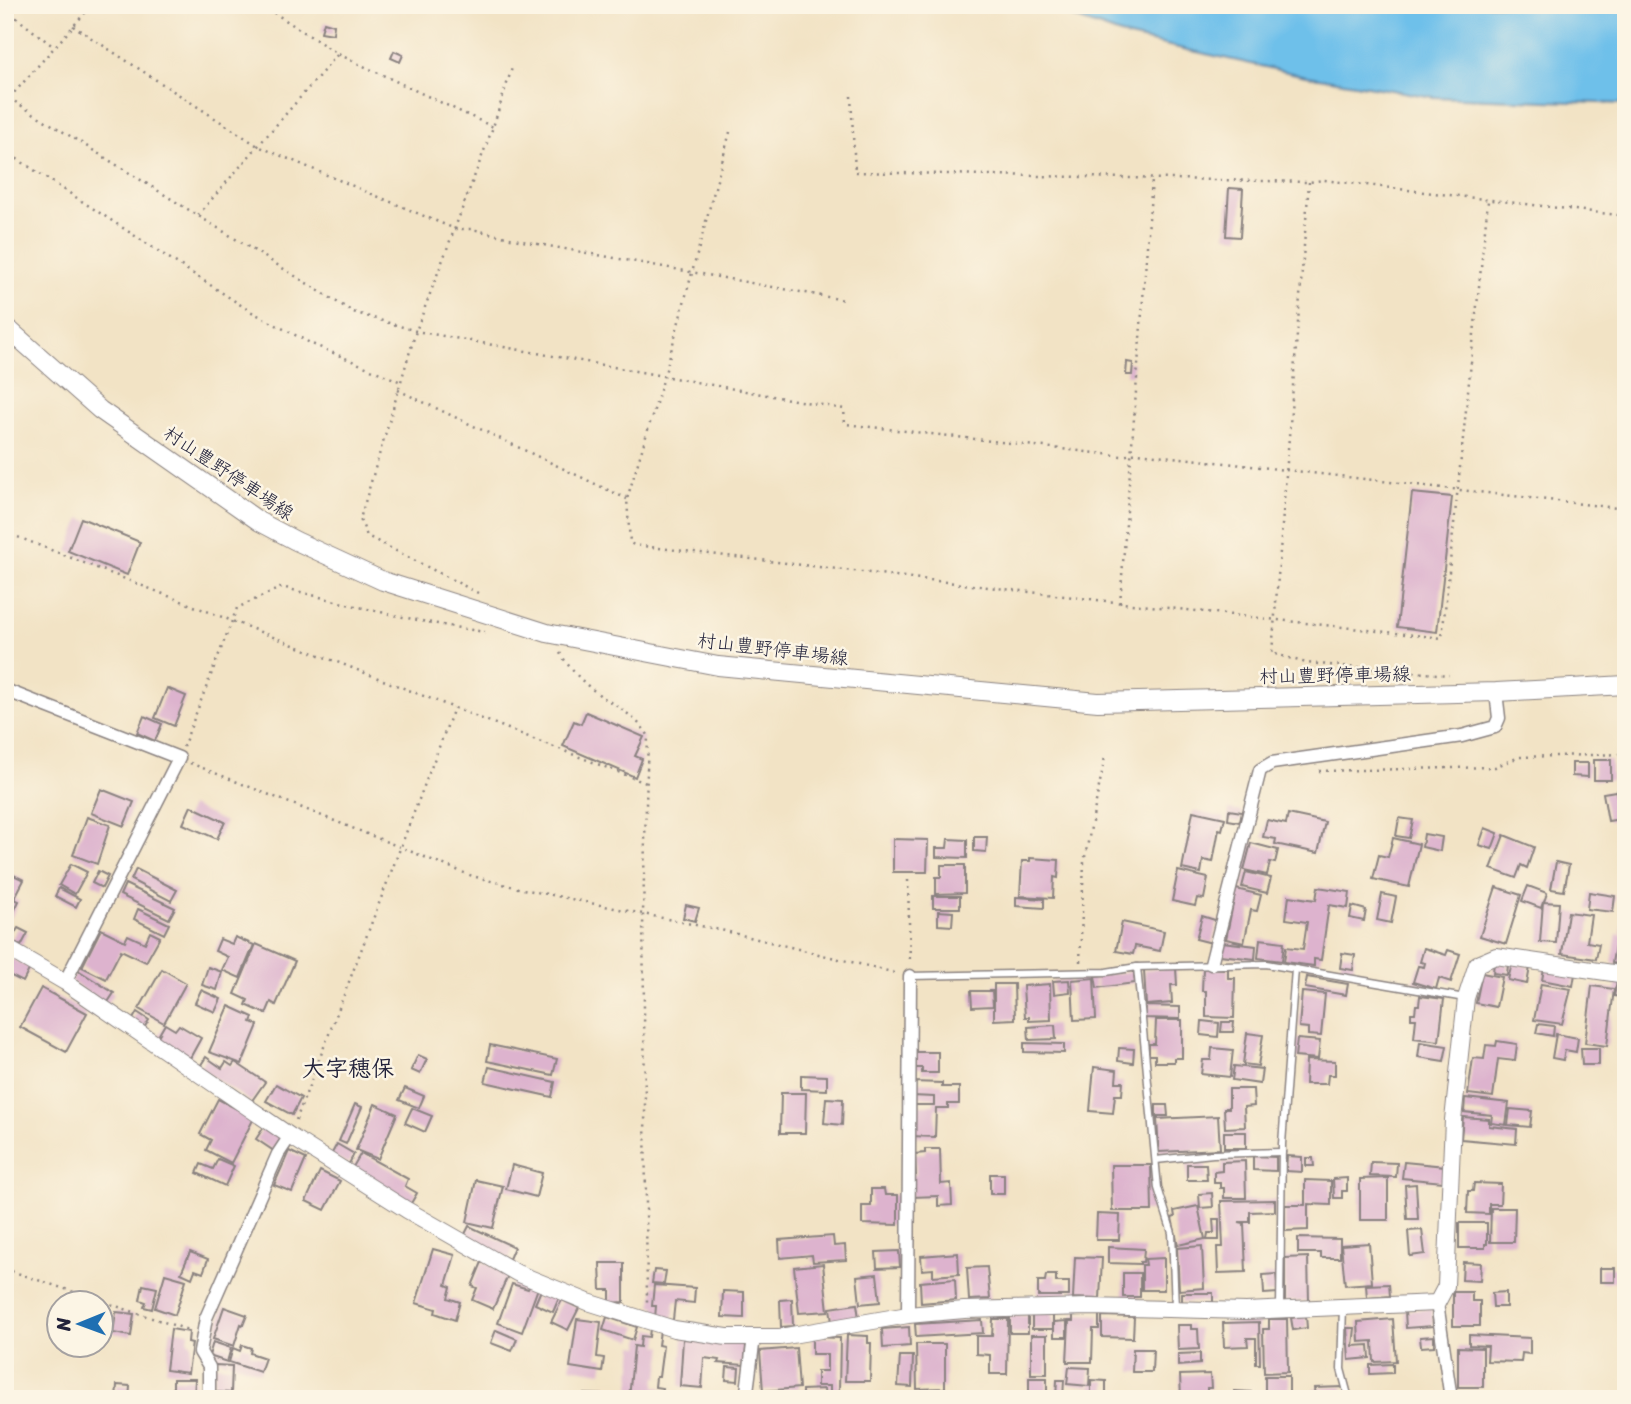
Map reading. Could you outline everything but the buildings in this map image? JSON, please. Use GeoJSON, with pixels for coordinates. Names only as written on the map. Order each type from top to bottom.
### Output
{"type":"FeatureCollection","features":[{"type":"Feature","properties":{"kind":"main road","name":"村山豊野停車場線"},"geometry":{"type":"LineString","coordinates":[[5,326],[100,410],[260,522],[383,580],[547,633],[718,666],[1098,702],[1496,692],[1626,685]]}},
{"type":"Feature","properties":{"kind":"street"},"geometry":{"type":"LineString","coordinates":[[5,690],[179,758],[65,982]]}},
{"type":"Feature","properties":{"kind":"street"},"geometry":{"type":"LineString","coordinates":[[1211,964],[1260,770],[1272,763],[1462,736],[1495,727],[1499,718],[1496,692]]}},
{"type":"Feature","properties":{"kind":"street"},"geometry":{"type":"LineString","coordinates":[[5,947],[65,982],[290,1136],[407,1210],[517,1273],[588,1301],[674,1329],[727,1337],[780,1338],[908,1315],[964,1310],[1090,1307],[1280,1310],[1437,1303]]}},
{"type":"Feature","properties":{"kind":"street"},"geometry":{"type":"LineString","coordinates":[[1451,1399],[1437,1303],[1446,1286],[1453,1120],[1466,998],[1478,964],[1496,956],[1626,975]]}},
{"type":"Feature","properties":{"kind":"street"},"geometry":{"type":"LineString","coordinates":[[908,1315],[910,976]]}},
{"type":"Feature","properties":{"kind":"street"},"geometry":{"type":"LineString","coordinates":[[209,1399],[209,1367],[200,1352],[209,1310],[278,1154],[290,1136]]}},
{"type":"Feature","properties":{"kind":"street"},"geometry":{"type":"LineString","coordinates":[[746,1399],[754,1337]]}},
{"type":"Feature","properties":{"kind":"lane"},"geometry":{"type":"LineString","coordinates":[[910,976],[1080,973],[1137,967],[1266,964],[1466,998]]}},
{"type":"Feature","properties":{"kind":"lane"},"geometry":{"type":"LineString","coordinates":[[1137,967],[1158,1188],[1172,1233],[1175,1309]]}},
{"type":"Feature","properties":{"kind":"lane"},"geometry":{"type":"LineString","coordinates":[[1280,1310],[1282,1152],[1295,969]]}},
{"type":"Feature","properties":{"kind":"lane"},"geometry":{"type":"LineString","coordinates":[[1156,1160],[1213,1154],[1282,1152]]}},
{"type":"Feature","properties":{"kind":"lane"},"geometry":{"type":"LineString","coordinates":[[1343,1307],[1341,1369],[1349,1399]]}},
{"type":"Feature","properties":{"kind":"path"},"geometry":{"type":"LineString","coordinates":[[5,103],[92,5]]}},
{"type":"Feature","properties":{"kind":"path"},"geometry":{"type":"LineString","coordinates":[[262,5],[338,54],[493,127]]}},
{"type":"Feature","properties":{"kind":"path"},"geometry":{"type":"LineString","coordinates":[[5,9],[54,47]]}},
{"type":"Feature","properties":{"kind":"path"},"geometry":{"type":"LineString","coordinates":[[73,26],[258,146],[455,229],[472,229],[527,243],[844,300]]}},
{"type":"Feature","properties":{"kind":"path"},"geometry":{"type":"LineString","coordinates":[[198,215],[338,54]]}},
{"type":"Feature","properties":{"kind":"path"},"geometry":{"type":"LineString","coordinates":[[478,593],[367,536],[360,519],[416,331],[493,127],[512,68]]}},
{"type":"Feature","properties":{"kind":"path"},"geometry":{"type":"LineString","coordinates":[[850,96],[855,172],[1309,182],[1324,180],[1626,216]]}},
{"type":"Feature","properties":{"kind":"path"},"geometry":{"type":"LineString","coordinates":[[9,98],[353,312],[416,331],[845,410],[845,424],[1122,456],[1138,453],[1287,469],[1626,509]]}},
{"type":"Feature","properties":{"kind":"path"},"geometry":{"type":"LineString","coordinates":[[730,132],[664,377],[627,499],[630,543],[1120,603],[1442,638],[1488,201]]}},
{"type":"Feature","properties":{"kind":"path"},"geometry":{"type":"LineString","coordinates":[[5,151],[250,311],[312,344],[400,381]]}},
{"type":"Feature","properties":{"kind":"path"},"geometry":{"type":"LineString","coordinates":[[1120,603],[1152,179]]}},
{"type":"Feature","properties":{"kind":"path"},"geometry":{"type":"LineString","coordinates":[[1309,182],[1272,653],[1306,663],[1450,676]]}},
{"type":"Feature","properties":{"kind":"path"},"geometry":{"type":"LineString","coordinates":[[398,390],[627,499]]}},
{"type":"Feature","properties":{"kind":"path"},"geometry":{"type":"LineString","coordinates":[[5,532],[646,783]]}},
{"type":"Feature","properties":{"kind":"path"},"geometry":{"type":"LineString","coordinates":[[491,633],[424,622],[282,587],[237,608],[179,758],[483,879],[643,912],[910,976],[908,880]]}},
{"type":"Feature","properties":{"kind":"path"},"geometry":{"type":"LineString","coordinates":[[547,633],[566,663],[592,689],[641,725],[648,735],[643,912],[648,1248],[646,1320]]}},
{"type":"Feature","properties":{"kind":"path"},"geometry":{"type":"LineString","coordinates":[[290,1136],[454,708]]}},
{"type":"Feature","properties":{"kind":"path"},"geometry":{"type":"LineString","coordinates":[[1311,772],[1495,767],[1519,757],[1626,754]]}},
{"type":"Feature","properties":{"kind":"path"},"geometry":{"type":"LineString","coordinates":[[1080,973],[1084,862],[1105,757]]}},
{"type":"Feature","properties":{"kind":"path"},"geometry":{"type":"LineString","coordinates":[[5,1269],[204,1335]]}},
{"type":"Feature","properties":{"kind":"water"},"geometry":{"type":"Polygon","coordinates":[[[1038,5],[1626,5],[1626,104],[1433,97],[1301,75],[1129,37],[1038,5]]]}},
{"type":"Feature","properties":{"kind":"district","name":"大字穂保"},"geometry":{"type":"Point","coordinates":[348,1068]}}]}
